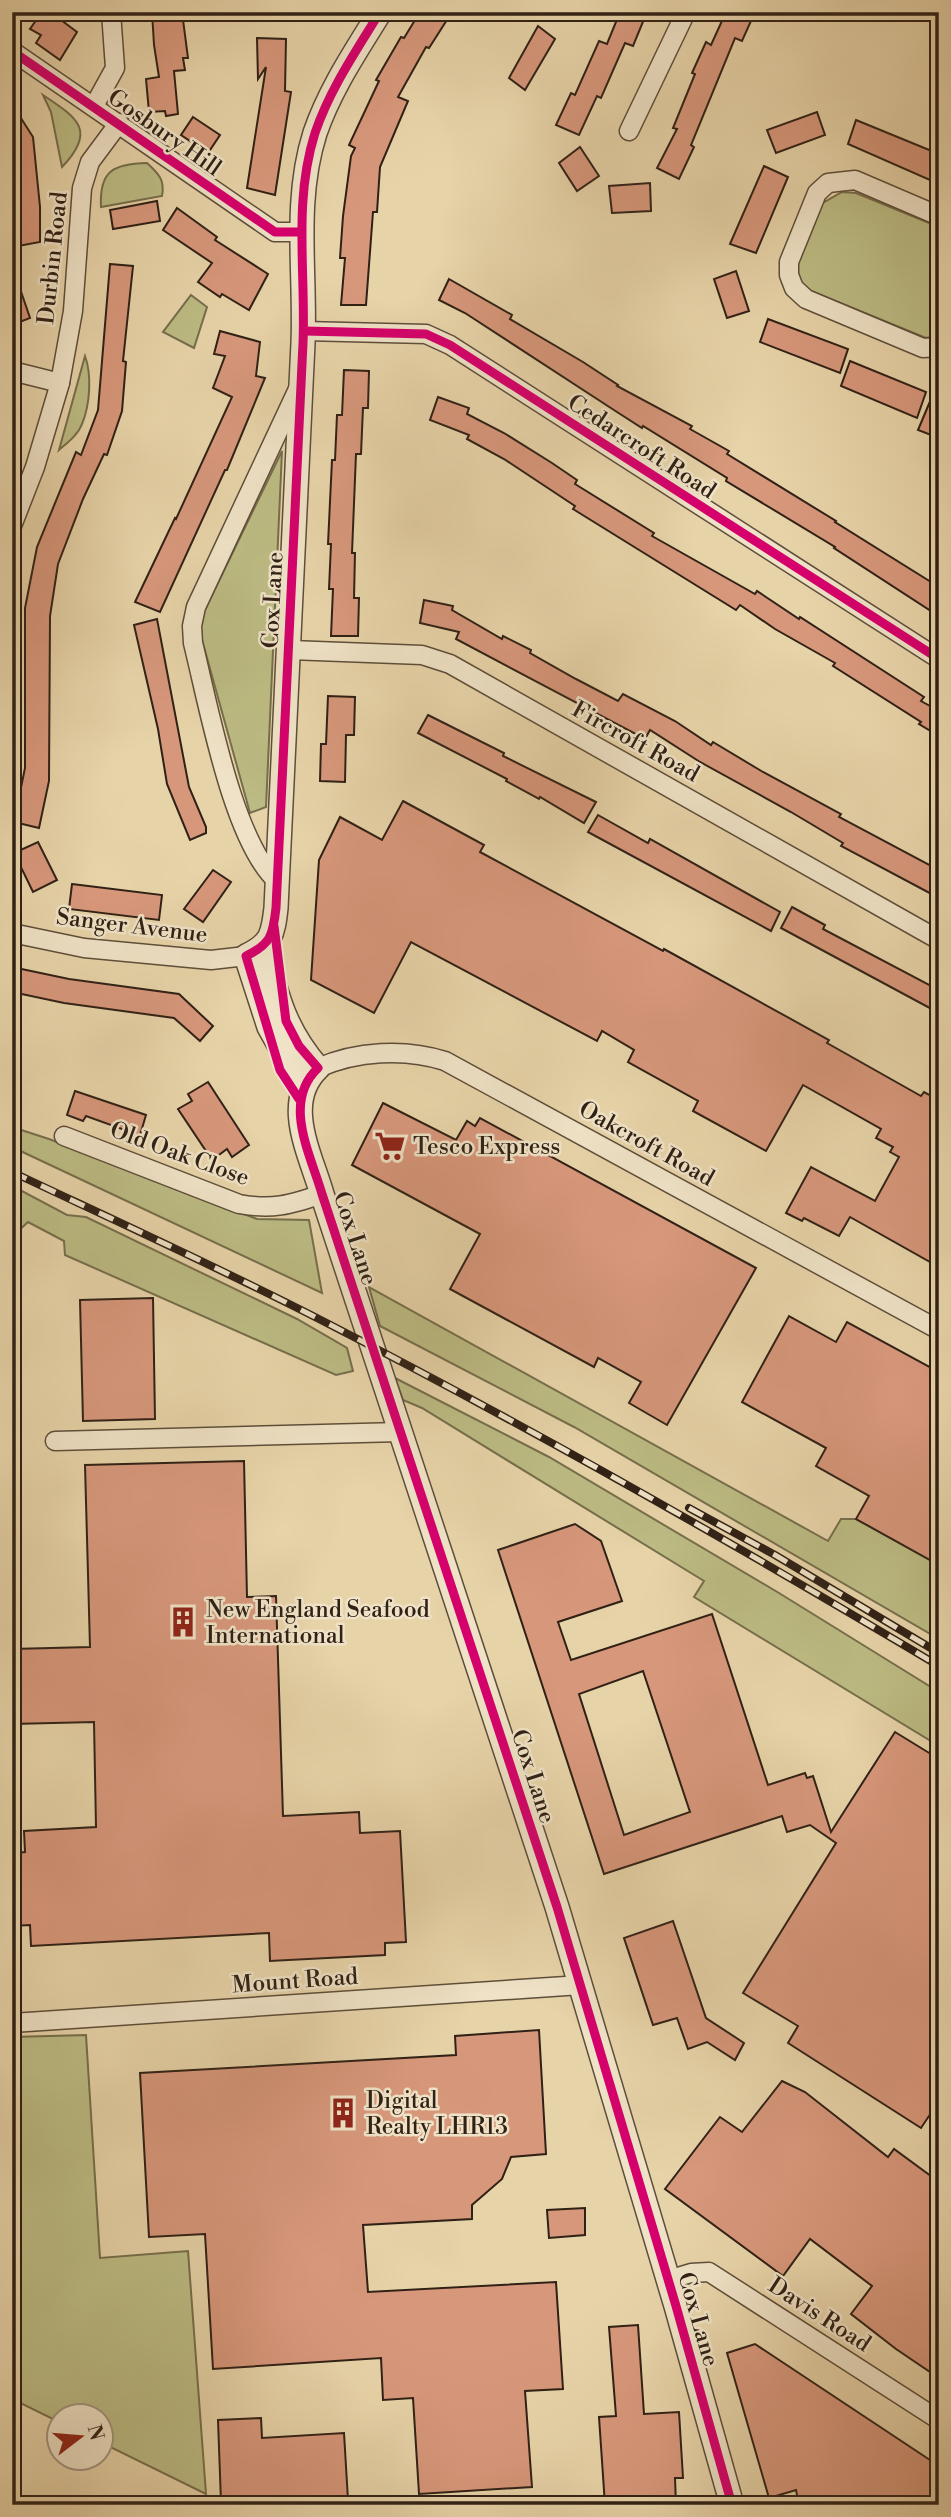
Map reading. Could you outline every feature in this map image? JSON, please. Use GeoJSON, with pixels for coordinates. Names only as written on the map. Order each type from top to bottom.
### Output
{"type":"FeatureCollection","features":[{"type":"Feature","properties":{"kind":"street"},"geometry":{"type":"LineString","coordinates":[[94,106],[115,68],[111,12]]}},
{"type":"Feature","properties":{"kind":"street","name":"Cox Lane"},"geometry":{"type":"LineString","coordinates":[[255,951],[274,926],[278,882],[304,331],[300,232],[306,179],[315,134],[339,78],[380,12]]}},
{"type":"Feature","properties":{"kind":"street"},"geometry":{"type":"LineString","coordinates":[[629,131],[686,12]]}},
{"type":"Feature","properties":{"kind":"street","name":"Gosbury Hill"},"geometry":{"type":"LineString","coordinates":[[12,51],[275,232],[300,232]]}},
{"type":"Feature","properties":{"kind":"street","name":"Durbin Road"},"geometry":{"type":"LineString","coordinates":[[12,526],[36,467],[60,383],[73,311],[82,188],[90,162],[120,123]]}},
{"type":"Feature","properties":{"kind":"street"},"geometry":{"type":"LineString","coordinates":[[939,216],[855,180],[828,183],[817,193],[789,262],[789,275],[794,288],[806,299],[923,348],[939,346]]}},
{"type":"Feature","properties":{"kind":"street","name":"Cedarcroft Road"},"geometry":{"type":"LineString","coordinates":[[304,331],[426,334],[450,345],[939,659]]}},
{"type":"Feature","properties":{"kind":"street"},"geometry":{"type":"LineString","coordinates":[[12,371],[60,383]]}},
{"type":"Feature","properties":{"kind":"street","name":"Cox Lane"},"geometry":{"type":"LineString","coordinates":[[278,882],[267,873],[256,855],[233,801],[191,626],[196,607],[301,383]]}},
{"type":"Feature","properties":{"kind":"street","name":"Fircroft Road"},"geometry":{"type":"LineString","coordinates":[[290,650],[422,655],[450,664],[939,940]]}},
{"type":"Feature","properties":{"kind":"street","name":"Sanger Avenue"},"geometry":{"type":"LineString","coordinates":[[12,933],[84,948],[211,960],[255,951]]}},
{"type":"Feature","properties":{"kind":"street"},"geometry":{"type":"LineString","coordinates":[[255,951],[269,1027],[283,1052],[312,1075]]}},
{"type":"Feature","properties":{"kind":"street","name":"Oakcroft Road"},"geometry":{"type":"LineString","coordinates":[[312,1075],[329,1063],[382,1054],[424,1054],[444,1061],[939,1330]]}},
{"type":"Feature","properties":{"kind":"street","name":"Cox Lane"},"geometry":{"type":"LineString","coordinates":[[312,1075],[299,1099],[300,1120],[581,1985],[732,2505]]}},
{"type":"Feature","properties":{"kind":"street","name":"Old Oak Close"},"geometry":{"type":"LineString","coordinates":[[64,1136],[239,1204],[262,1208],[285,1206],[322,1194]]}},
{"type":"Feature","properties":{"kind":"street"},"geometry":{"type":"LineString","coordinates":[[55,1441],[400,1432]]}},
{"type":"Feature","properties":{"kind":"street","name":"Mount Road"},"geometry":{"type":"LineString","coordinates":[[12,2023],[581,1985]]}},
{"type":"Feature","properties":{"kind":"street","name":"Davis Road"},"geometry":{"type":"LineString","coordinates":[[668,2280],[691,2273],[709,2272],[939,2420]]}},
{"type":"Feature","properties":{"kind":"shaded area"},"geometry":{"type":"Polygon","coordinates":[[[43,95],[73,118],[81,134],[73,154],[62,167],[51,112],[43,95]]]}},
{"type":"Feature","properties":{"kind":"shaded area"},"geometry":{"type":"Polygon","coordinates":[[[147,163],[160,178],[162,196],[101,207],[103,185],[111,172],[126,165],[147,163]]]}},
{"type":"Feature","properties":{"kind":"shaded area"},"geometry":{"type":"Polygon","coordinates":[[[842,192],[856,193],[939,227],[939,335],[926,338],[806,289],[795,264],[821,204],[842,192]]]}},
{"type":"Feature","properties":{"kind":"shaded area"},"geometry":{"type":"Polygon","coordinates":[[[191,295],[207,307],[194,348],[163,332],[191,295]]]}},
{"type":"Feature","properties":{"kind":"shaded area"},"geometry":{"type":"Polygon","coordinates":[[[85,356],[89,381],[85,416],[78,432],[59,450],[85,356]]]}},
{"type":"Feature","properties":{"kind":"shaded area"},"geometry":{"type":"Polygon","coordinates":[[[282,451],[266,807],[250,813],[199,629],[201,618],[282,451]]]}},
{"type":"Feature","properties":{"kind":"shaded area"},"geometry":{"type":"Polygon","coordinates":[[[12,1127],[257,1219],[309,1220],[322,1293],[12,1147],[12,1127]]]}},
{"type":"Feature","properties":{"kind":"shaded area"},"geometry":{"type":"Polygon","coordinates":[[[12,1180],[18,1189],[67,1215],[86,1217],[297,1319],[347,1348],[353,1371],[336,1375],[65,1255],[64,1241],[28,1222],[16,1233],[12,1231],[12,1180]]]}},
{"type":"Feature","properties":{"kind":"shaded area"},"geometry":{"type":"Polygon","coordinates":[[[369,1287],[828,1541],[841,1519],[856,1519],[939,1565],[939,1639],[574,1427],[380,1326],[369,1287]]]}},
{"type":"Feature","properties":{"kind":"shaded area"},"geometry":{"type":"Polygon","coordinates":[[[395,1378],[549,1457],[779,1593],[939,1692],[939,1746],[694,1597],[704,1581],[422,1408],[403,1400],[395,1378]]]}},
{"type":"Feature","properties":{"kind":"shaded area"},"geometry":{"type":"Polygon","coordinates":[[[86,2035],[100,2258],[188,2251],[206,2494],[116,2450],[116,2402],[46,2402],[46,2416],[12,2399],[12,2037],[86,2035]]]}},
{"type":"Feature","properties":{"kind":"building"},"geometry":{"type":"Polygon","coordinates":[[[42,12],[66,12],[61,20],[77,32],[60,60],[36,43],[41,35],[30,29],[42,12]]]}},
{"type":"Feature","properties":{"kind":"building"},"geometry":{"type":"Polygon","coordinates":[[[152,12],[182,12],[188,58],[183,58],[185,70],[174,71],[178,114],[166,116],[165,111],[149,112],[146,79],[159,77],[152,12]]]}},
{"type":"Feature","properties":{"kind":"building"},"geometry":{"type":"Polygon","coordinates":[[[420,12],[452,12],[429,48],[426,47],[398,97],[408,101],[380,167],[377,212],[373,212],[366,305],[341,305],[345,258],[340,258],[343,216],[351,156],[355,148],[349,145],[379,81],[376,80],[401,37],[404,38],[420,12]]]}},
{"type":"Feature","properties":{"kind":"building"},"geometry":{"type":"Polygon","coordinates":[[[620,12],[647,12],[633,46],[625,43],[601,98],[597,96],[579,135],[556,125],[571,93],[575,95],[599,41],[607,44],[620,12]]]}},
{"type":"Feature","properties":{"kind":"building"},"geometry":{"type":"Polygon","coordinates":[[[726,12],[755,12],[742,41],[735,38],[691,145],[694,147],[679,179],[657,168],[677,129],[673,128],[695,74],[692,73],[706,42],[711,45],[726,12]]]}},
{"type":"Feature","properties":{"kind":"building"},"geometry":{"type":"Polygon","coordinates":[[[538,26],[555,39],[525,90],[509,78],[538,26]]]}},
{"type":"Feature","properties":{"kind":"building"},"geometry":{"type":"Polygon","coordinates":[[[257,38],[286,39],[285,91],[291,92],[275,195],[247,188],[266,67],[258,79],[257,38]]]}},
{"type":"Feature","properties":{"kind":"building"},"geometry":{"type":"Polygon","coordinates":[[[12,104],[33,137],[40,207],[40,242],[18,246],[19,208],[12,104]]]}},
{"type":"Feature","properties":{"kind":"building"},"geometry":{"type":"Polygon","coordinates":[[[817,112],[825,135],[776,153],[767,130],[817,112]]]}},
{"type":"Feature","properties":{"kind":"building"},"geometry":{"type":"Polygon","coordinates":[[[193,117],[220,135],[208,153],[181,135],[193,117]]]}},
{"type":"Feature","properties":{"kind":"building"},"geometry":{"type":"Polygon","coordinates":[[[856,120],[939,154],[939,184],[848,144],[856,120]]]}},
{"type":"Feature","properties":{"kind":"building"},"geometry":{"type":"Polygon","coordinates":[[[580,147],[599,176],[577,191],[559,163],[580,147]]]}},
{"type":"Feature","properties":{"kind":"building"},"geometry":{"type":"Polygon","coordinates":[[[764,166],[788,177],[756,253],[730,244],[764,166]]]}},
{"type":"Feature","properties":{"kind":"building"},"geometry":{"type":"Polygon","coordinates":[[[650,183],[651,211],[612,213],[609,186],[650,183]]]}},
{"type":"Feature","properties":{"kind":"building"},"geometry":{"type":"Polygon","coordinates":[[[157,201],[160,221],[113,229],[110,210],[157,201]]]}},
{"type":"Feature","properties":{"kind":"building"},"geometry":{"type":"Polygon","coordinates":[[[177,208],[217,237],[215,240],[268,274],[249,310],[222,294],[220,297],[198,282],[212,263],[163,230],[177,208]]]}},
{"type":"Feature","properties":{"kind":"building"},"geometry":{"type":"Polygon","coordinates":[[[110,264],[133,266],[123,361],[126,362],[122,411],[107,455],[104,454],[83,499],[58,564],[50,616],[49,781],[39,828],[14,822],[25,768],[25,608],[37,547],[76,452],[81,455],[98,410],[110,264]]]}},
{"type":"Feature","properties":{"kind":"building"},"geometry":{"type":"Polygon","coordinates":[[[736,271],[749,311],[727,318],[714,279],[736,271]]]}},
{"type":"Feature","properties":{"kind":"building"},"geometry":{"type":"Polygon","coordinates":[[[12,274],[15,274],[30,318],[12,325],[12,274]]]}},
{"type":"Feature","properties":{"kind":"building"},"geometry":{"type":"Polygon","coordinates":[[[449,279],[512,315],[510,319],[583,362],[617,386],[692,426],[690,429],[729,451],[727,454],[939,587],[939,597],[931,611],[835,547],[726,481],[727,478],[643,426],[642,428],[465,313],[439,300],[449,279]]]}},
{"type":"Feature","properties":{"kind":"building"},"geometry":{"type":"Polygon","coordinates":[[[768,319],[848,349],[840,373],[760,342],[768,319]]]}},
{"type":"Feature","properties":{"kind":"building"},"geometry":{"type":"Polygon","coordinates":[[[220,331],[260,342],[256,376],[265,378],[227,470],[160,612],[135,602],[232,397],[213,388],[225,356],[214,354],[220,331]]]}},
{"type":"Feature","properties":{"kind":"building"},"geometry":{"type":"Polygon","coordinates":[[[850,361],[926,392],[917,418],[841,386],[850,361]]]}},
{"type":"Feature","properties":{"kind":"building"},"geometry":{"type":"Polygon","coordinates":[[[344,370],[369,371],[368,408],[363,408],[361,454],[356,454],[352,553],[355,553],[354,598],[359,598],[358,636],[331,636],[333,589],[329,589],[331,544],[328,544],[332,460],[335,460],[337,415],[342,415],[344,370]]]}},
{"type":"Feature","properties":{"kind":"building"},"geometry":{"type":"Polygon","coordinates":[[[939,380],[939,438],[918,430],[939,380]]]}},
{"type":"Feature","properties":{"kind":"building"},"geometry":{"type":"Polygon","coordinates":[[[438,397],[469,408],[467,414],[552,463],[577,480],[575,484],[654,533],[652,536],[755,594],[757,591],[799,619],[800,617],[924,697],[921,701],[930,706],[939,690],[939,736],[833,666],[835,663],[775,629],[740,605],[736,610],[573,509],[575,506],[504,459],[467,439],[469,435],[430,420],[438,397]]]}},
{"type":"Feature","properties":{"kind":"building"},"geometry":{"type":"Polygon","coordinates":[[[424,600],[453,606],[452,610],[502,639],[503,636],[531,650],[530,653],[618,701],[623,694],[675,721],[711,745],[713,742],[841,814],[839,817],[939,870],[939,898],[841,846],[843,843],[700,762],[650,730],[645,739],[456,639],[459,632],[420,623],[424,600]]]}},
{"type":"Feature","properties":{"kind":"building"},"geometry":{"type":"Polygon","coordinates":[[[157,619],[189,787],[206,827],[206,833],[190,840],[167,784],[158,729],[134,625],[157,619]]]}},
{"type":"Feature","properties":{"kind":"building"},"geometry":{"type":"Polygon","coordinates":[[[328,696],[355,697],[354,735],[346,735],[345,782],[320,781],[321,744],[326,744],[328,696]]]}},
{"type":"Feature","properties":{"kind":"building"},"geometry":{"type":"Polygon","coordinates":[[[428,715],[596,802],[584,823],[418,733],[428,715]]]}},
{"type":"Feature","properties":{"kind":"building"},"geometry":{"type":"Polygon","coordinates":[[[403,801],[484,845],[480,852],[829,1040],[827,1043],[921,1096],[924,1092],[939,1100],[939,1267],[850,1217],[839,1236],[804,1218],[802,1221],[786,1213],[811,1167],[875,1201],[899,1157],[890,1152],[893,1147],[876,1138],[881,1129],[803,1085],[766,1151],[693,1111],[698,1101],[628,1062],[634,1050],[602,1031],[597,1041],[411,942],[374,1013],[311,980],[319,860],[340,817],[382,840],[403,801]]]}},
{"type":"Feature","properties":{"kind":"building"},"geometry":{"type":"Polygon","coordinates":[[[598,815],[648,843],[650,839],[780,912],[771,931],[588,832],[598,815]]]}},
{"type":"Feature","properties":{"kind":"building"},"geometry":{"type":"Polygon","coordinates":[[[38,842],[57,880],[33,892],[14,853],[38,842]]]}},
{"type":"Feature","properties":{"kind":"building"},"geometry":{"type":"Polygon","coordinates":[[[213,870],[231,882],[203,922],[184,909],[213,870]]]}},
{"type":"Feature","properties":{"kind":"building"},"geometry":{"type":"Polygon","coordinates":[[[72,884],[162,895],[159,920],[69,909],[72,884]]]}},
{"type":"Feature","properties":{"kind":"building"},"geometry":{"type":"Polygon","coordinates":[[[792,907],[825,925],[823,929],[939,990],[939,1013],[781,928],[792,907]]]}},
{"type":"Feature","properties":{"kind":"building"},"geometry":{"type":"Polygon","coordinates":[[[12,967],[69,979],[179,994],[213,1026],[200,1041],[174,1018],[64,1003],[12,992],[12,967]]]}},
{"type":"Feature","properties":{"kind":"building"},"geometry":{"type":"Polygon","coordinates":[[[208,1082],[249,1145],[232,1157],[227,1149],[212,1160],[178,1109],[192,1101],[188,1094],[208,1082]]]}},
{"type":"Feature","properties":{"kind":"building"},"geometry":{"type":"Polygon","coordinates":[[[75,1091],[146,1115],[138,1142],[123,1136],[125,1130],[86,1116],[83,1121],[67,1115],[75,1091]]]}},
{"type":"Feature","properties":{"kind":"building"},"geometry":{"type":"Polygon","coordinates":[[[383,1103],[456,1140],[467,1121],[475,1126],[480,1118],[756,1268],[667,1425],[629,1403],[641,1382],[598,1358],[594,1367],[450,1289],[480,1234],[352,1165],[383,1103]]]}},
{"type":"Feature","properties":{"kind":"building"},"geometry":{"type":"Polygon","coordinates":[[[153,1298],[155,1419],[83,1421],[80,1300],[153,1298]]]}},
{"type":"Feature","properties":{"kind":"building"},"geometry":{"type":"Polygon","coordinates":[[[789,1316],[836,1342],[847,1322],[939,1372],[939,1565],[856,1519],[869,1496],[816,1466],[826,1448],[742,1402],[789,1316]]]}},
{"type":"Feature","properties":{"kind":"building"},"geometry":{"type":"Polygon","coordinates":[[[244,1461],[247,1597],[276,1596],[283,1816],[359,1812],[360,1833],[400,1831],[406,1942],[385,1943],[385,1955],[270,1961],[269,1933],[31,1946],[30,1925],[12,1926],[12,1853],[25,1852],[24,1831],[96,1827],[94,1722],[12,1724],[12,1649],[90,1647],[85,1465],[244,1461]]]}},
{"type":"Feature","properties":{"kind":"building"},"geometry":{"type":"Polygon","coordinates":[[[575,1524],[601,1541],[622,1601],[558,1622],[571,1660],[712,1614],[768,1785],[805,1773],[807,1778],[813,1776],[831,1832],[895,1732],[939,1759],[939,2101],[921,2128],[788,2043],[798,2026],[743,1993],[836,1843],[810,1825],[787,1832],[782,1816],[604,1874],[498,1550],[575,1524]],[[643,1671],[579,1694],[624,1835],[690,1812],[643,1671]]]}},
{"type":"Feature","properties":{"kind":"building"},"geometry":{"type":"Polygon","coordinates":[[[673,1921],[706,2018],[744,2043],[735,2060],[707,2042],[688,2049],[677,2018],[653,2025],[624,1938],[673,1921]]]}},
{"type":"Feature","properties":{"kind":"building"},"geometry":{"type":"Polygon","coordinates":[[[539,2030],[546,2154],[511,2157],[502,2179],[472,2205],[472,2219],[363,2225],[368,2292],[556,2282],[563,2389],[525,2391],[532,2487],[419,2494],[413,2398],[383,2400],[381,2358],[213,2369],[205,2234],[149,2237],[140,2073],[456,2055],[455,2036],[539,2030]]]}},
{"type":"Feature","properties":{"kind":"building"},"geometry":{"type":"Polygon","coordinates":[[[782,2081],[805,2092],[888,2157],[894,2149],[939,2182],[939,2378],[851,2314],[872,2286],[810,2239],[783,2276],[665,2189],[720,2117],[742,2132],[782,2081]]]}},
{"type":"Feature","properties":{"kind":"building"},"geometry":{"type":"Polygon","coordinates":[[[585,2208],[585,2235],[549,2238],[547,2210],[585,2208]]]}},
{"type":"Feature","properties":{"kind":"building"},"geometry":{"type":"Polygon","coordinates":[[[638,2325],[644,2414],[679,2412],[683,2478],[675,2478],[676,2505],[605,2505],[599,2417],[616,2416],[609,2327],[638,2325]]]}},
{"type":"Feature","properties":{"kind":"building"},"geometry":{"type":"Polygon","coordinates":[[[755,2344],[939,2466],[939,2505],[799,2505],[796,2490],[769,2498],[727,2353],[755,2344]]]}},
{"type":"Feature","properties":{"kind":"building"},"geometry":{"type":"Polygon","coordinates":[[[261,2418],[262,2438],[344,2433],[348,2500],[278,2504],[278,2499],[221,2502],[218,2420],[261,2418]]]}},
{"type":"Feature","properties":{"kind":"railway"},"geometry":{"type":"LineString","coordinates":[[12,1172],[279,1299],[475,1401],[708,1531],[939,1666]]}},
{"type":"Feature","properties":{"kind":"railway"},"geometry":{"type":"LineString","coordinates":[[689,1508],[775,1555],[939,1653]]}},
{"type":"Feature","properties":{"kind":"cycle path"},"geometry":{"type":"LineString","coordinates":[[299,1099],[280,1070],[246,956],[266,943],[274,925],[276,908],[303,343],[304,185],[315,133],[328,101],[380,12]]}},
{"type":"Feature","properties":{"kind":"cycle path"},"geometry":{"type":"LineString","coordinates":[[12,51],[275,232],[300,232]]}},
{"type":"Feature","properties":{"kind":"cycle path"},"geometry":{"type":"LineString","coordinates":[[304,331],[426,334],[450,345],[939,659]]}},
{"type":"Feature","properties":{"kind":"cycle path"},"geometry":{"type":"LineString","coordinates":[[274,926],[286,1021],[299,1046],[318,1068],[307,1081],[302,1096],[300,1112],[306,1145],[557,1907],[676,2306],[732,2505]]}},
{"type":"Feature","properties":{"kind":"place","name":"Tesco Express"},"geometry":{"type":"Point","coordinates":[390,1146]}},
{"type":"Feature","properties":{"kind":"place","name":"New England Seafood International"},"geometry":{"type":"Point","coordinates":[183,1622]}},
{"type":"Feature","properties":{"kind":"place","name":"Digital Realty LHR13"},"geometry":{"type":"Point","coordinates":[343,2113]}}]}
